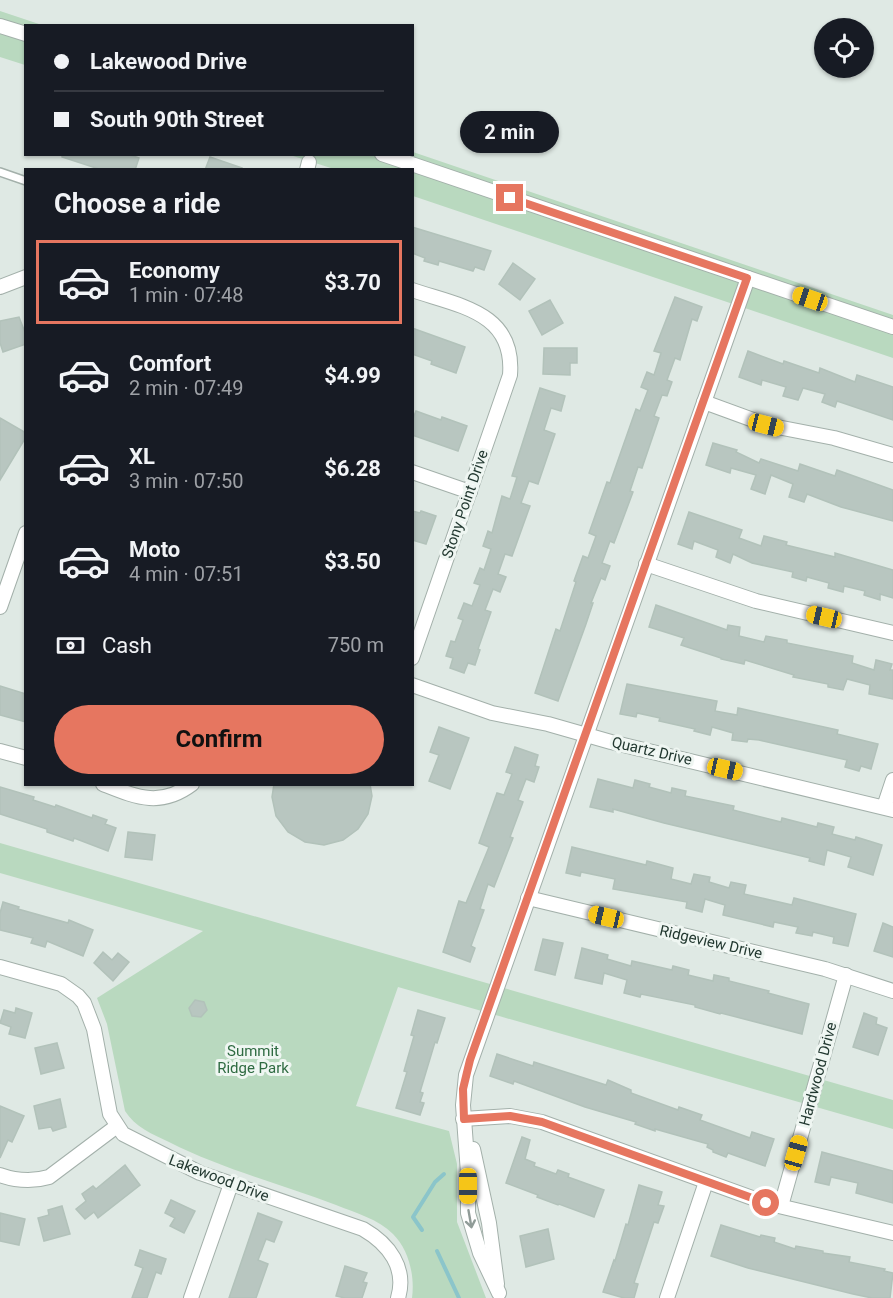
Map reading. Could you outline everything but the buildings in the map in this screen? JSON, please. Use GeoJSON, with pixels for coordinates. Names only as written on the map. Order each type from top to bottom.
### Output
{"type":"FeatureCollection","features":[{"type":"Feature","properties":{"kind":"street"},"geometry":{"type":"LineString","coordinates":[[0,26],[24,33]]}},
{"type":"Feature","properties":{"kind":"street"},"geometry":{"type":"LineString","coordinates":[[388,156],[893,327]]}},
{"type":"Feature","properties":{"kind":"street"},"geometry":{"type":"LineString","coordinates":[[499,1295],[480,1253],[468,1213],[463,1089],[470,1060],[747,278]]}},
{"type":"Feature","properties":{"kind":"street"},"geometry":{"type":"LineString","coordinates":[[0,287],[24,279]]}},
{"type":"Feature","properties":{"kind":"street","name":"Stony Point Drive"},"geometry":{"type":"LineString","coordinates":[[414,291],[470,309],[488,319],[502,333],[510,350],[510,375],[414,652]]}},
{"type":"Feature","properties":{"kind":"street"},"geometry":{"type":"LineString","coordinates":[[704,402],[766,425],[834,438],[893,455]]}},
{"type":"Feature","properties":{"kind":"street"},"geometry":{"type":"LineString","coordinates":[[414,473],[470,492]]}},
{"type":"Feature","properties":{"kind":"street"},"geometry":{"type":"LineString","coordinates":[[0,607],[20,569],[24,545]]}},
{"type":"Feature","properties":{"kind":"street"},"geometry":{"type":"LineString","coordinates":[[646,564],[756,601],[893,633]]}},
{"type":"Feature","properties":{"kind":"street","name":"Quartz Drive"},"geometry":{"type":"LineString","coordinates":[[414,686],[492,713],[548,724],[888,808]]}},
{"type":"Feature","properties":{"kind":"street"},"geometry":{"type":"LineString","coordinates":[[0,751],[24,757]]}},
{"type":"Feature","properties":{"kind":"street"},"geometry":{"type":"LineString","coordinates":[[888,808],[893,780]]}},
{"type":"Feature","properties":{"kind":"street"},"geometry":{"type":"LineString","coordinates":[[109,786],[149,799],[171,796],[189,786]]}},
{"type":"Feature","properties":{"kind":"street","name":"Ridgeview Drive"},"geometry":{"type":"LineString","coordinates":[[528,898],[846,975],[893,991]]}},
{"type":"Feature","properties":{"kind":"street"},"geometry":{"type":"LineString","coordinates":[[0,967],[61,984],[84,1003],[94,1029],[106,1100],[117,1126],[49,1177],[39,1180],[19,1180],[0,1175]]}},
{"type":"Feature","properties":{"kind":"street","name":"Hardwood Drive"},"geometry":{"type":"LineString","coordinates":[[781,1206],[846,975]]}},
{"type":"Feature","properties":{"kind":"street"},"geometry":{"type":"LineString","coordinates":[[464,1119],[510,1116],[542,1122],[706,1182],[781,1206],[893,1233]]}},
{"type":"Feature","properties":{"kind":"street","name":"Lakewood Drive"},"geometry":{"type":"LineString","coordinates":[[117,1126],[133,1140],[187,1168],[363,1229],[383,1243],[393,1256],[401,1278],[398,1298]]}},
{"type":"Feature","properties":{"kind":"street"},"geometry":{"type":"LineString","coordinates":[[668,1298],[706,1182]]}},
{"type":"Feature","properties":{"kind":"street"},"geometry":{"type":"LineString","coordinates":[[191,1298],[231,1184]]}},
{"type":"Feature","properties":{"kind":"lane"},"geometry":{"type":"LineString","coordinates":[[0,172],[24,180]]}},
{"type":"Feature","properties":{"kind":"green space"},"geometry":{"type":"Polygon","coordinates":[[[0,11],[39,24],[24,24],[24,65],[0,57],[0,11]]]}},
{"type":"Feature","properties":{"kind":"green space"},"geometry":{"type":"Polygon","coordinates":[[[414,152],[893,315],[893,358],[414,196],[414,168],[331,168],[293,156],[414,156],[414,152]]]}},
{"type":"Feature","properties":{"kind":"green space","name":"Summit Ridge Park"},"geometry":{"type":"Polygon","coordinates":[[[0,843],[893,1100],[893,1129],[398,987],[356,1106],[449,1131],[457,1164],[457,1222],[486,1298],[412,1298],[412,1272],[407,1255],[399,1240],[381,1224],[336,1205],[189,1152],[144,1130],[125,1111],[107,1024],[97,998],[203,931],[0,873],[0,843]]]}},
{"type":"Feature","properties":{"kind":"waterway"},"geometry":{"type":"LineString","coordinates":[[422,1230],[413,1217],[435,1182],[444,1174]]}},
{"type":"Feature","properties":{"kind":"waterway"},"geometry":{"type":"LineString","coordinates":[[437,1251],[459,1298]]}},
{"type":"Feature","properties":{"kind":"route"},"geometry":{"type":"LineString","coordinates":[[510,198],[747,278],[470,1060],[463,1089],[464,1119],[510,1116],[542,1122],[766,1203]]}}]}
